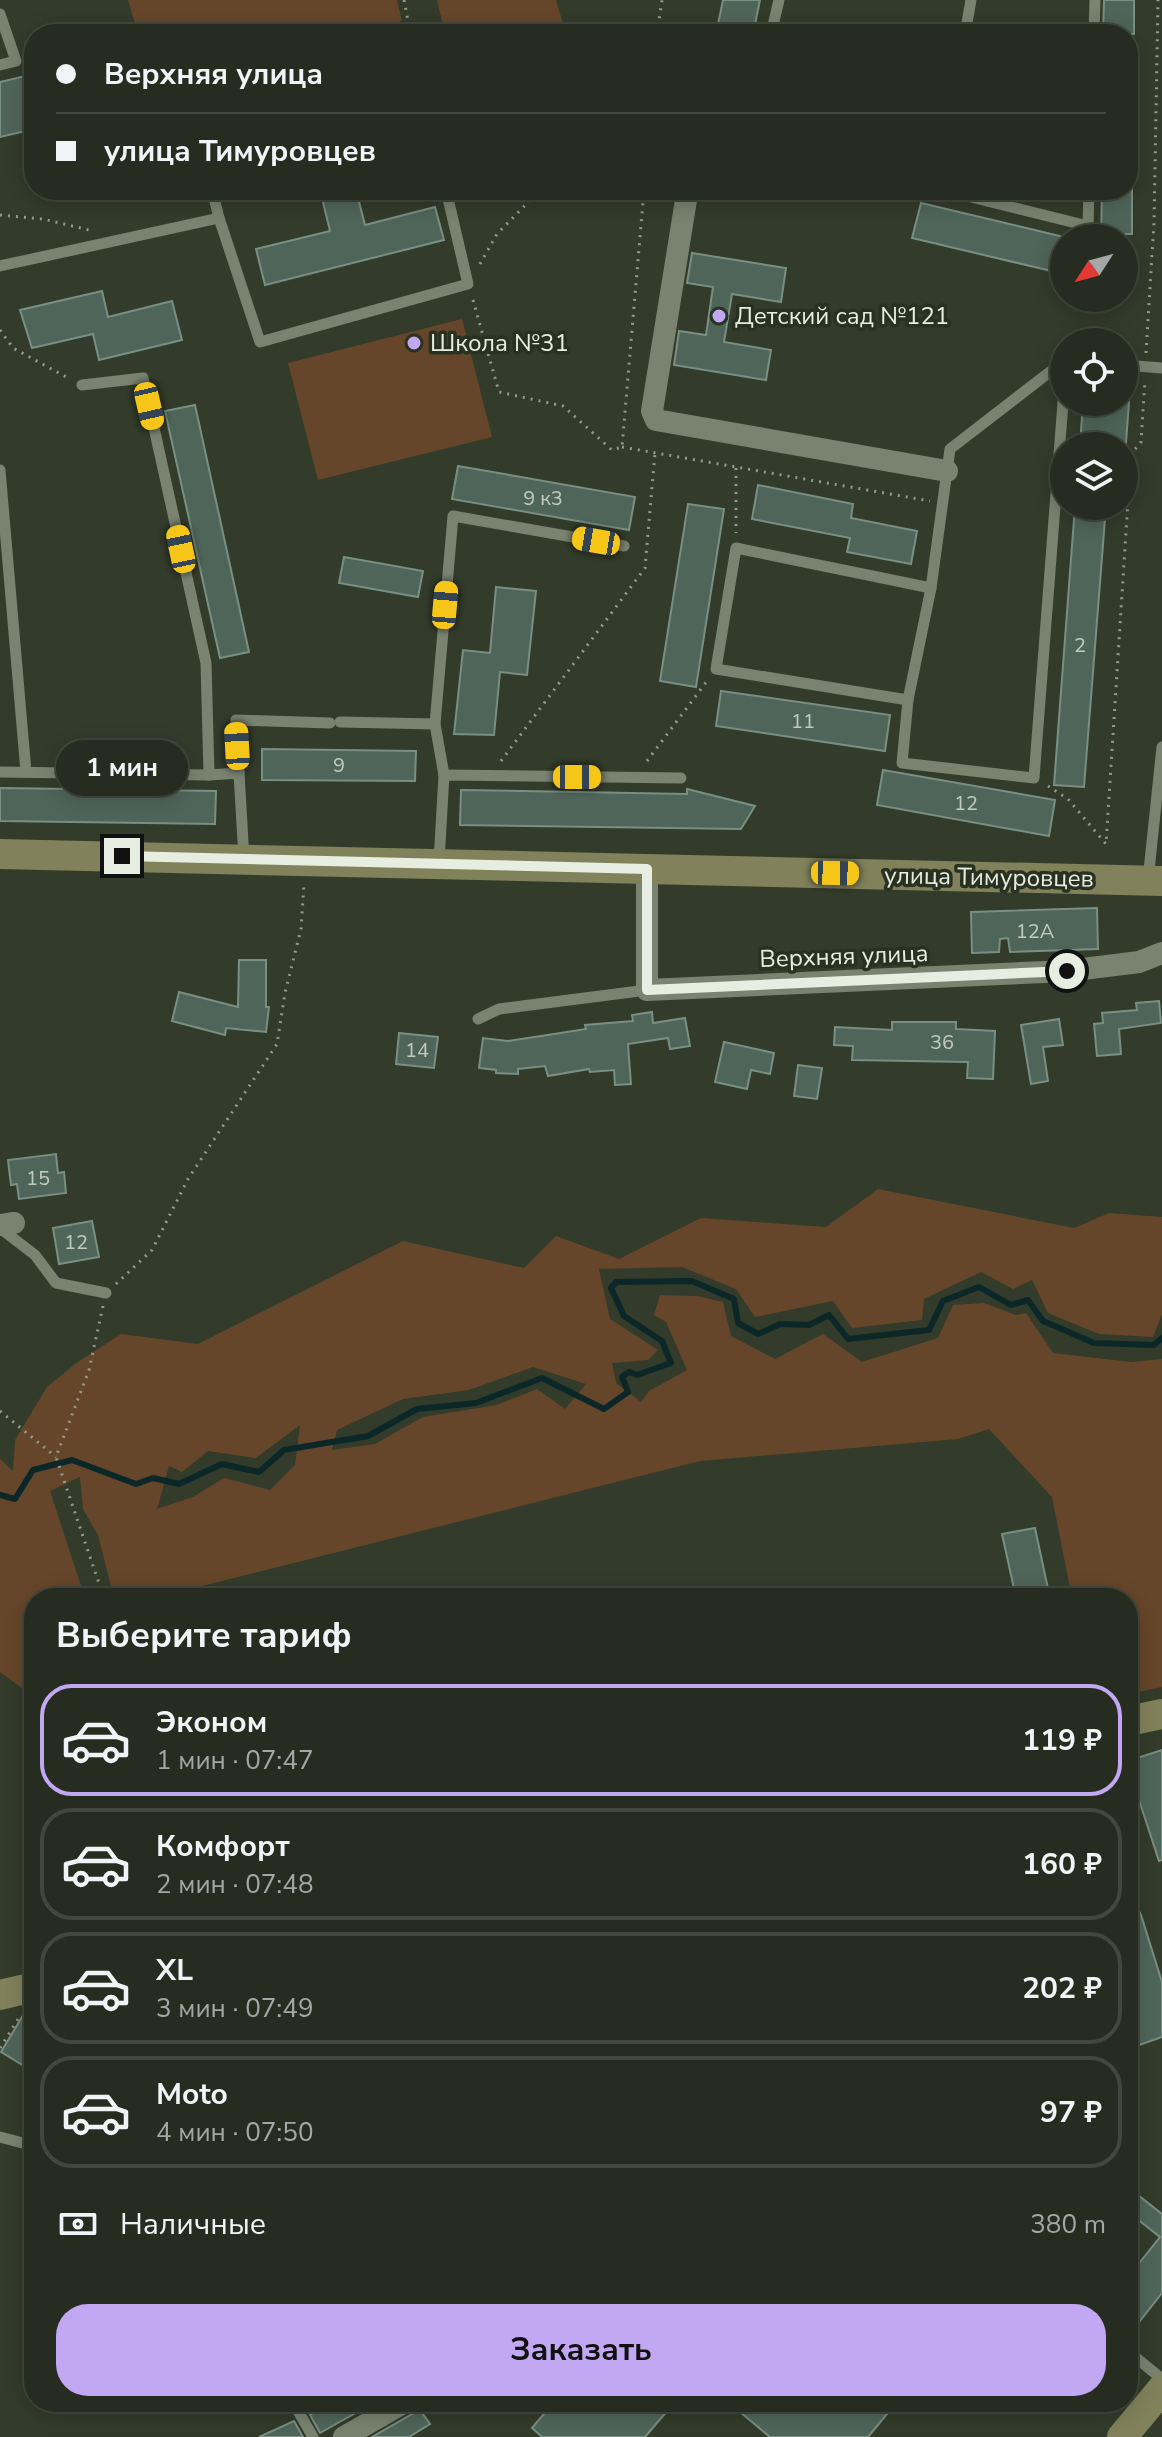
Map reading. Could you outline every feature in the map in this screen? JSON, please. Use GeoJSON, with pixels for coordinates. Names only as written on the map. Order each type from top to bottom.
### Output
{"type":"FeatureCollection","features":[{"type":"Feature","properties":{"kind":"street"},"geometry":{"type":"LineString","coordinates":[[686,200],[652,411],[656,420],[947,471]]}},
{"type":"Feature","properties":{"kind":"street","name":"улица Тимуровцев"},"geometry":{"type":"LineString","coordinates":[[0,854],[1155,880]]}},
{"type":"Feature","properties":{"kind":"street"},"geometry":{"type":"LineString","coordinates":[[647,869],[647,990]]}},
{"type":"Feature","properties":{"kind":"street","name":"Верхняя улица"},"geometry":{"type":"LineString","coordinates":[[647,990],[1067,971],[1139,962],[1162,953]]}},
{"type":"Feature","properties":{"kind":"street"},"geometry":{"type":"LineString","coordinates":[[1138,1719],[1162,1714]]}},
{"type":"Feature","properties":{"kind":"street"},"geometry":{"type":"LineString","coordinates":[[1132,2431],[1162,2389]]}},
{"type":"Feature","properties":{"kind":"street"},"geometry":{"type":"LineString","coordinates":[[344,2437],[388,2412]]}},
{"type":"Feature","properties":{"kind":"lane"},"geometry":{"type":"LineString","coordinates":[[773,24],[779,0]]}},
{"type":"Feature","properties":{"kind":"lane"},"geometry":{"type":"LineString","coordinates":[[967,24],[971,0]]}},
{"type":"Feature","properties":{"kind":"lane"},"geometry":{"type":"LineString","coordinates":[[1094,24],[1095,0]]}},
{"type":"Feature","properties":{"kind":"lane"},"geometry":{"type":"LineString","coordinates":[[0,14],[16,61],[0,65]]}},
{"type":"Feature","properties":{"kind":"lane"},"geometry":{"type":"LineString","coordinates":[[214,200],[260,342],[468,284],[448,200]]}},
{"type":"Feature","properties":{"kind":"lane"},"geometry":{"type":"LineString","coordinates":[[983,200],[1088,226],[1089,200]]}},
{"type":"Feature","properties":{"kind":"lane"},"geometry":{"type":"LineString","coordinates":[[0,266],[219,218]]}},
{"type":"Feature","properties":{"kind":"lane"},"geometry":{"type":"LineString","coordinates":[[1138,366],[1162,368]]}},
{"type":"Feature","properties":{"kind":"lane"},"geometry":{"type":"LineString","coordinates":[[1050,372],[950,449],[931,588],[908,700],[902,763],[1034,778],[1062,416]]}},
{"type":"Feature","properties":{"kind":"lane"},"geometry":{"type":"LineString","coordinates":[[82,385],[143,378],[206,663],[209,775]]}},
{"type":"Feature","properties":{"kind":"lane"},"geometry":{"type":"LineString","coordinates":[[0,470],[26,772]]}},
{"type":"Feature","properties":{"kind":"lane"},"geometry":{"type":"LineString","coordinates":[[439,864],[444,775],[435,724],[453,516],[624,546]]}},
{"type":"Feature","properties":{"kind":"lane"},"geometry":{"type":"LineString","coordinates":[[908,700],[716,669],[736,548],[931,588]]}},
{"type":"Feature","properties":{"kind":"lane"},"geometry":{"type":"LineString","coordinates":[[244,859],[236,720],[435,724]]}},
{"type":"Feature","properties":{"kind":"lane"},"geometry":{"type":"LineString","coordinates":[[1155,880],[1162,747]]}},
{"type":"Feature","properties":{"kind":"lane"},"geometry":{"type":"LineString","coordinates":[[0,772],[239,773]]}},
{"type":"Feature","properties":{"kind":"lane"},"geometry":{"type":"LineString","coordinates":[[444,775],[681,778]]}},
{"type":"Feature","properties":{"kind":"lane"},"geometry":{"type":"LineString","coordinates":[[478,1019],[499,1009],[647,990]]}},
{"type":"Feature","properties":{"kind":"lane"},"geometry":{"type":"LineString","coordinates":[[5,1225],[35,1255],[56,1283],[106,1293]]}},
{"type":"Feature","properties":{"kind":"lane"},"geometry":{"type":"LineString","coordinates":[[0,2137],[24,2143]]}},
{"type":"Feature","properties":{"kind":"lane"},"geometry":{"type":"LineString","coordinates":[[1138,2359],[1162,2379]]}},
{"type":"Feature","properties":{"kind":"lane"},"geometry":{"type":"LineString","coordinates":[[299,2412],[313,2437]]}},
{"type":"Feature","properties":{"kind":"path"},"geometry":{"type":"LineString","coordinates":[[404,0],[407,24]]}},
{"type":"Feature","properties":{"kind":"path"},"geometry":{"type":"LineString","coordinates":[[658,24],[662,0]]}},
{"type":"Feature","properties":{"kind":"path"},"geometry":{"type":"LineString","coordinates":[[1034,778],[1068,799],[1106,844],[1131,454],[1141,442],[1146,367],[1154,223],[1158,0]]}},
{"type":"Feature","properties":{"kind":"path"},"geometry":{"type":"LineString","coordinates":[[528,200],[497,234],[468,284],[499,392],[563,406],[612,450],[622,447],[943,503]]}},
{"type":"Feature","properties":{"kind":"path"},"geometry":{"type":"LineString","coordinates":[[622,447],[643,200]]}},
{"type":"Feature","properties":{"kind":"path"},"geometry":{"type":"LineString","coordinates":[[0,215],[43,219],[124,238]]}},
{"type":"Feature","properties":{"kind":"path"},"geometry":{"type":"LineString","coordinates":[[0,330],[13,348],[82,385]]}},
{"type":"Feature","properties":{"kind":"path"},"geometry":{"type":"LineString","coordinates":[[490,775],[645,568],[655,453]]}},
{"type":"Feature","properties":{"kind":"path"},"geometry":{"type":"LineString","coordinates":[[736,467],[736,548]]}},
{"type":"Feature","properties":{"kind":"path"},"geometry":{"type":"LineString","coordinates":[[635,777],[716,669]]}},
{"type":"Feature","properties":{"kind":"path"},"geometry":{"type":"LineString","coordinates":[[56,1457],[89,1370],[106,1293],[152,1250],[188,1179],[277,1044],[285,993],[301,929],[305,861]]}},
{"type":"Feature","properties":{"kind":"path"},"geometry":{"type":"LineString","coordinates":[[0,1411],[56,1457],[101,1588]]}},
{"type":"Feature","properties":{"kind":"path"},"geometry":{"type":"LineString","coordinates":[[0,2048],[10,2005]]}},
{"type":"Feature","properties":{"kind":"shaded area"},"geometry":{"type":"Polygon","coordinates":[[[128,0],[397,0],[402,21],[390,24],[135,24],[128,0]]]}},
{"type":"Feature","properties":{"kind":"shaded area"},"geometry":{"type":"Polygon","coordinates":[[[437,0],[556,0],[563,24],[443,24],[437,0]]]}},
{"type":"Feature","properties":{"kind":"shaded area"},"geometry":{"type":"Polygon","coordinates":[[[462,319],[492,437],[318,480],[288,363],[462,319]]]}},
{"type":"Feature","properties":{"kind":"shaded area"},"geometry":{"type":"Polygon","coordinates":[[[878,1189],[1074,1228],[1109,1213],[1162,1217],[1162,1314],[1153,1337],[1099,1334],[1048,1313],[1032,1280],[1013,1289],[981,1272],[924,1299],[922,1320],[852,1328],[833,1301],[755,1317],[736,1289],[682,1267],[599,1269],[610,1319],[658,1350],[648,1360],[612,1363],[616,1383],[641,1402],[649,1391],[687,1370],[666,1322],[654,1315],[660,1295],[697,1296],[723,1302],[731,1336],[775,1359],[823,1334],[862,1362],[938,1338],[953,1305],[984,1303],[1016,1315],[1026,1313],[1053,1353],[1131,1362],[1162,1359],[1162,1687],[1138,1692],[1138,1588],[1070,1588],[1052,1497],[989,1429],[958,1439],[700,1461],[194,1588],[111,1588],[98,1535],[83,1509],[80,1477],[50,1491],[82,1588],[24,1588],[24,1690],[0,1672],[0,1459],[13,1471],[15,1440],[47,1387],[121,1334],[198,1344],[403,1241],[524,1268],[556,1236],[619,1259],[701,1218],[826,1227],[878,1189]],[[533,1367],[469,1390],[403,1399],[337,1430],[332,1450],[375,1444],[423,1417],[497,1405],[537,1389],[565,1409],[586,1384],[533,1367]],[[300,1425],[256,1458],[208,1451],[182,1472],[169,1466],[157,1509],[193,1497],[224,1478],[270,1490],[295,1465],[300,1425]]]}},
{"type":"Feature","properties":{"kind":"building"},"geometry":{"type":"Polygon","coordinates":[[[723,0],[760,0],[755,24],[718,24],[723,0]]]}},
{"type":"Feature","properties":{"kind":"building"},"geometry":{"type":"Polygon","coordinates":[[[1104,0],[1134,0],[1134,24],[1103,24],[1104,0]]]}},
{"type":"Feature","properties":{"kind":"building"},"geometry":{"type":"Polygon","coordinates":[[[24,76],[24,131],[0,137],[0,82],[24,76]]]}},
{"type":"Feature","properties":{"kind":"building"},"geometry":{"type":"Polygon","coordinates":[[[322,200],[359,200],[365,225],[435,207],[444,240],[265,285],[256,249],[330,231],[322,200]]]}},
{"type":"Feature","properties":{"kind":"building"},"geometry":{"type":"Polygon","coordinates":[[[1102,200],[1132,200],[1132,224],[1101,224],[1102,200]]]}},
{"type":"Feature","properties":{"kind":"building"},"geometry":{"type":"Polygon","coordinates":[[[921,203],[1050,234],[1050,271],[912,238],[921,203]]]}},
{"type":"Feature","properties":{"kind":"building","name":"Детский сад №121"},"geometry":{"type":"Polygon","coordinates":[[[692,253],[786,268],[781,302],[732,294],[724,342],[771,350],[766,380],[674,365],[679,331],[706,335],[713,287],[687,283],[692,253]]]}},
{"type":"Feature","properties":{"kind":"building"},"geometry":{"type":"Polygon","coordinates":[[[102,291],[108,317],[172,301],[182,340],[99,360],[93,334],[32,348],[20,310],[102,291]]]}},
{"type":"Feature","properties":{"kind":"building"},"geometry":{"type":"Polygon","coordinates":[[[195,405],[249,652],[220,658],[165,411],[195,405]]]}},
{"type":"Feature","properties":{"kind":"building"},"geometry":{"type":"Polygon","coordinates":[[[1082,416],[1128,416],[1127,432],[1081,432],[1082,416]]]}},
{"type":"Feature","properties":{"kind":"building"},"geometry":{"type":"Polygon","coordinates":[[[458,466],[635,497],[629,530],[452,499],[458,466]]]}},
{"type":"Feature","properties":{"kind":"building"},"geometry":{"type":"Polygon","coordinates":[[[758,485],[853,504],[851,518],[917,531],[911,564],[847,552],[850,538],[752,519],[758,485]]]}},
{"type":"Feature","properties":{"kind":"building"},"geometry":{"type":"Polygon","coordinates":[[[688,504],[724,509],[696,687],[660,681],[688,504]]]}},
{"type":"Feature","properties":{"kind":"building"},"geometry":{"type":"Polygon","coordinates":[[[1074,520],[1105,520],[1084,787],[1054,785],[1074,520]]]}},
{"type":"Feature","properties":{"kind":"building"},"geometry":{"type":"Polygon","coordinates":[[[344,557],[423,571],[418,597],[339,583],[344,557]]]}},
{"type":"Feature","properties":{"kind":"building"},"geometry":{"type":"Polygon","coordinates":[[[496,587],[536,591],[527,675],[500,672],[494,735],[454,734],[463,650],[490,653],[496,587]]]}},
{"type":"Feature","properties":{"kind":"building"},"geometry":{"type":"Polygon","coordinates":[[[721,691],[890,715],[885,751],[716,726],[721,691]]]}},
{"type":"Feature","properties":{"kind":"building"},"geometry":{"type":"Polygon","coordinates":[[[262,749],[416,751],[415,781],[262,780],[262,749]]]}},
{"type":"Feature","properties":{"kind":"building"},"geometry":{"type":"Polygon","coordinates":[[[883,770],[1055,800],[1049,836],[877,805],[883,770]]]}},
{"type":"Feature","properties":{"kind":"building"},"geometry":{"type":"Polygon","coordinates":[[[0,788],[216,791],[215,824],[0,821],[0,788]]]}},
{"type":"Feature","properties":{"kind":"building"},"geometry":{"type":"Polygon","coordinates":[[[687,789],[755,806],[741,829],[460,825],[461,790],[687,794],[687,789]]]}},
{"type":"Feature","properties":{"kind":"building"},"geometry":{"type":"Polygon","coordinates":[[[1097,908],[1098,949],[1010,952],[1008,938],[1000,939],[999,952],[972,953],[971,912],[1097,908]]]}},
{"type":"Feature","properties":{"kind":"building"},"geometry":{"type":"Polygon","coordinates":[[[239,960],[266,960],[266,1007],[269,1007],[266,1032],[226,1028],[225,1035],[172,1021],[179,992],[238,1007],[239,960]]]}},
{"type":"Feature","properties":{"kind":"building"},"geometry":{"type":"Polygon","coordinates":[[[1159,1001],[1161,1023],[1119,1029],[1121,1054],[1097,1056],[1094,1024],[1103,1023],[1102,1013],[1137,1010],[1136,1003],[1159,1001]]]}},
{"type":"Feature","properties":{"kind":"building"},"geometry":{"type":"Polygon","coordinates":[[[652,1012],[653,1023],[685,1018],[690,1046],[670,1049],[668,1038],[628,1044],[631,1084],[615,1085],[614,1070],[590,1072],[589,1069],[548,1076],[545,1066],[518,1069],[518,1074],[479,1068],[483,1038],[508,1041],[541,1036],[586,1029],[585,1025],[633,1021],[632,1015],[652,1012]]]}},
{"type":"Feature","properties":{"kind":"building"},"geometry":{"type":"Polygon","coordinates":[[[1059,1019],[1063,1045],[1043,1047],[1048,1081],[1031,1084],[1021,1025],[1059,1019]]]}},
{"type":"Feature","properties":{"kind":"building"},"geometry":{"type":"Polygon","coordinates":[[[892,1022],[956,1022],[956,1029],[995,1031],[993,1079],[967,1078],[968,1062],[852,1060],[853,1046],[834,1045],[835,1027],[892,1030],[892,1022]]]}},
{"type":"Feature","properties":{"kind":"building"},"geometry":{"type":"Polygon","coordinates":[[[399,1033],[438,1037],[434,1068],[396,1064],[399,1033]]]}},
{"type":"Feature","properties":{"kind":"building"},"geometry":{"type":"Polygon","coordinates":[[[724,1042],[774,1053],[770,1074],[751,1070],[747,1089],[715,1082],[724,1042]]]}},
{"type":"Feature","properties":{"kind":"building"},"geometry":{"type":"Polygon","coordinates":[[[798,1065],[822,1068],[817,1099],[794,1096],[798,1065]]]}},
{"type":"Feature","properties":{"kind":"building"},"geometry":{"type":"Polygon","coordinates":[[[56,1154],[58,1173],[64,1172],[66,1193],[19,1199],[17,1184],[11,1185],[8,1160],[56,1154]]]}},
{"type":"Feature","properties":{"kind":"building"},"geometry":{"type":"Polygon","coordinates":[[[92,1221],[99,1257],[59,1264],[53,1228],[92,1221]]]}},
{"type":"Feature","properties":{"kind":"building"},"geometry":{"type":"Polygon","coordinates":[[[1035,1528],[1048,1588],[1014,1588],[1002,1534],[1035,1528]]]}},
{"type":"Feature","properties":{"kind":"building"},"geometry":{"type":"Polygon","coordinates":[[[1162,1750],[1162,1860],[1159,1861],[1138,1797],[1138,1758],[1162,1750]]]}},
{"type":"Feature","properties":{"kind":"building"},"geometry":{"type":"Polygon","coordinates":[[[1138,1909],[1162,1982],[1162,2037],[1138,2045],[1138,1909]]]}},
{"type":"Feature","properties":{"kind":"building"},"geometry":{"type":"Polygon","coordinates":[[[24,2014],[24,2066],[1,2052],[24,2014]]]}},
{"type":"Feature","properties":{"kind":"building"},"geometry":{"type":"Polygon","coordinates":[[[1138,2195],[1162,2214],[1162,2293],[1138,2323],[1138,2264],[1160,2237],[1138,2220],[1138,2195]]]}},
{"type":"Feature","properties":{"kind":"building"},"geometry":{"type":"Polygon","coordinates":[[[315,2412],[357,2412],[320,2433],[310,2415],[315,2412]]]}},
{"type":"Feature","properties":{"kind":"building"},"geometry":{"type":"Polygon","coordinates":[[[422,2412],[430,2424],[409,2437],[372,2437],[412,2414],[422,2412]]]}},
{"type":"Feature","properties":{"kind":"building"},"geometry":{"type":"Polygon","coordinates":[[[546,2412],[666,2412],[645,2437],[542,2437],[532,2428],[546,2412]]]}},
{"type":"Feature","properties":{"kind":"building"},"geometry":{"type":"Polygon","coordinates":[[[740,2412],[889,2412],[868,2437],[770,2437],[740,2412]]]}},
{"type":"Feature","properties":{"kind":"building"},"geometry":{"type":"Polygon","coordinates":[[[294,2421],[303,2437],[259,2437],[294,2421]]]}},
{"type":"Feature","properties":{"kind":"waterway"},"geometry":{"type":"LineString","coordinates":[[0,1495],[15,1499],[33,1470],[72,1460],[136,1484],[153,1478],[179,1484],[222,1464],[259,1472],[284,1450],[368,1436],[417,1409],[476,1403],[542,1378],[604,1409],[628,1392],[622,1377],[629,1372],[637,1375],[671,1363],[662,1341],[624,1316],[611,1288],[616,1282],[692,1281],[734,1299],[738,1323],[758,1334],[780,1324],[809,1325],[829,1315],[848,1339],[929,1330],[943,1301],[979,1287],[1011,1305],[1028,1300],[1043,1321],[1094,1343],[1154,1345],[1162,1338]]}},
{"type":"Feature","properties":{"kind":"place","name":"Детский сад №121"},"geometry":{"type":"Point","coordinates":[719,316]}},
{"type":"Feature","properties":{"kind":"place","name":"Школа №31"},"geometry":{"type":"Point","coordinates":[414,343]}},
{"type":"Feature","properties":{"kind":"route"},"geometry":{"type":"LineString","coordinates":[[122,856],[647,869],[647,990],[1067,971]]}}]}
